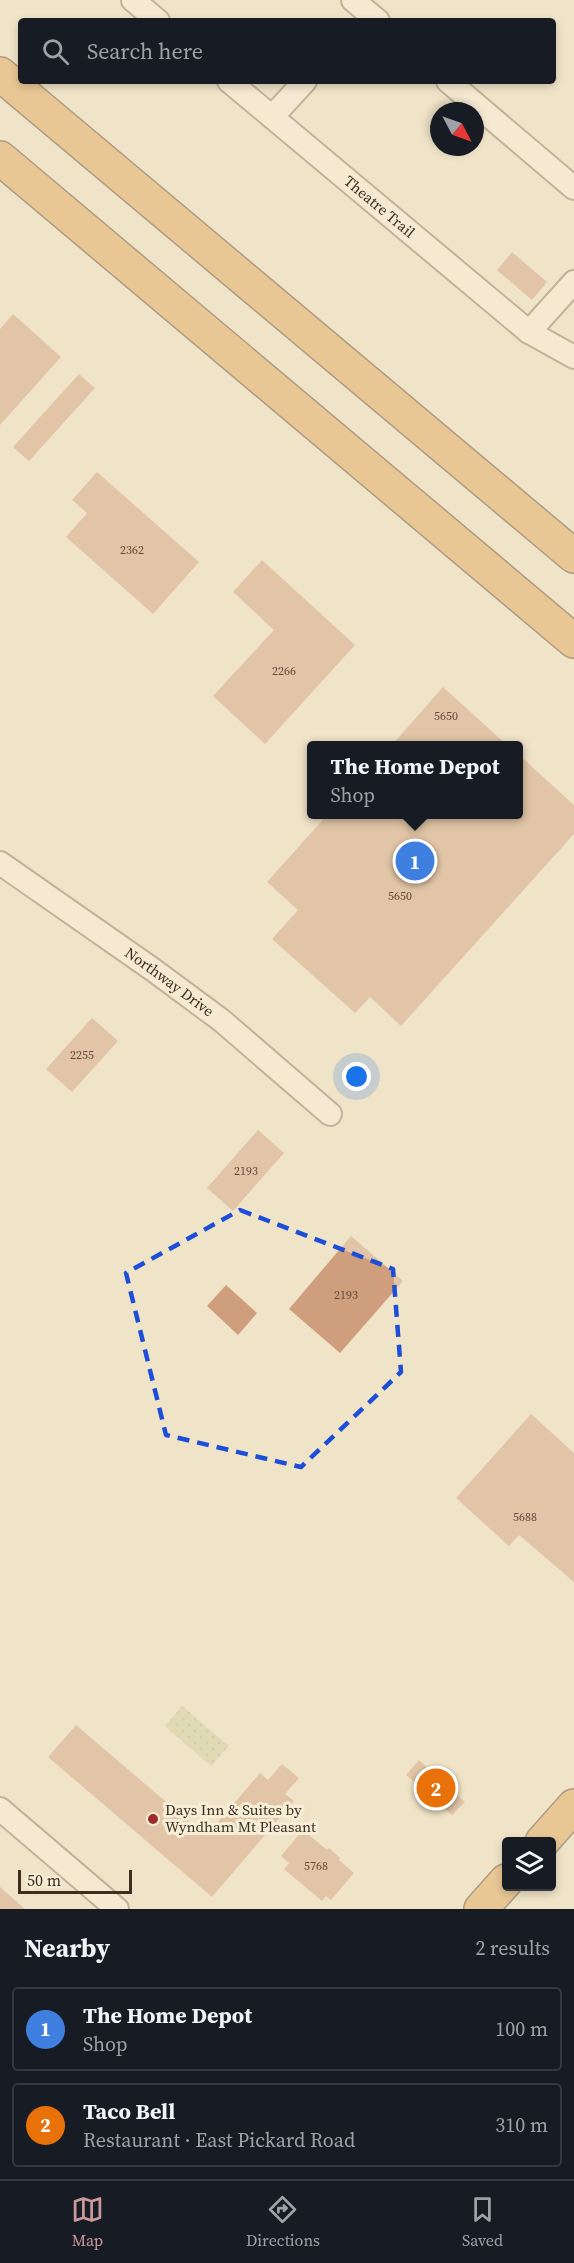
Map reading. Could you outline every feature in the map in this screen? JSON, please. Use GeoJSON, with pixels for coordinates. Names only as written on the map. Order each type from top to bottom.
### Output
{"type":"FeatureCollection","features":[{"type":"Feature","properties":{"kind":"highway"},"geometry":{"type":"LineString","coordinates":[[0,74],[574,556]]}},
{"type":"Feature","properties":{"kind":"highway"},"geometry":{"type":"LineString","coordinates":[[0,158],[574,641]]}},
{"type":"Feature","properties":{"kind":"highway"},"geometry":{"type":"LineString","coordinates":[[483,479],[574,535]]}},
{"type":"Feature","properties":{"kind":"highway"},"geometry":{"type":"LineString","coordinates":[[546,1837],[574,1806]]}},
{"type":"Feature","properties":{"kind":"highway"},"geometry":{"type":"LineString","coordinates":[[481,1909],[502,1886]]}},
{"type":"Feature","properties":{"kind":"street"},"geometry":{"type":"LineString","coordinates":[[133,0],[154,18]]}},
{"type":"Feature","properties":{"kind":"street","name":"Theatre Trail"},"geometry":{"type":"LineString","coordinates":[[234,84],[529,332],[574,357]]}},
{"type":"Feature","properties":{"kind":"street"},"geometry":{"type":"LineString","coordinates":[[272,117],[301,84]]}},
{"type":"Feature","properties":{"kind":"street"},"geometry":{"type":"LineString","coordinates":[[452,84],[574,188]]}},
{"type":"Feature","properties":{"kind":"street"},"geometry":{"type":"LineString","coordinates":[[529,332],[574,282]]}},
{"type":"Feature","properties":{"kind":"street","name":"Northway Drive"},"geometry":{"type":"LineString","coordinates":[[0,863],[221,1020],[330,1113]]}},
{"type":"Feature","properties":{"kind":"street"},"geometry":{"type":"LineString","coordinates":[[0,1809],[117,1909]]}},
{"type":"Feature","properties":{"kind":"highlighted area"},"geometry":{"type":"Polygon","coordinates":[[[240,1210],[393,1269],[401,1372],[301,1467],[166,1435],[126,1273],[240,1210]]]}},
{"type":"Feature","properties":{"kind":"green space"},"geometry":{"type":"Polygon","coordinates":[[[182,1706],[229,1746],[211,1766],[165,1726],[182,1706]]]}},
{"type":"Feature","properties":{"kind":"building"},"geometry":{"type":"Polygon","coordinates":[[[512,252],[547,282],[532,300],[497,270],[512,252]]]}},
{"type":"Feature","properties":{"kind":"building"},"geometry":{"type":"Polygon","coordinates":[[[13,314],[61,357],[0,425],[0,329],[13,314]]]}},
{"type":"Feature","properties":{"kind":"building"},"geometry":{"type":"Polygon","coordinates":[[[79,374],[95,388],[29,461],[13,447],[79,374]]]}},
{"type":"Feature","properties":{"kind":"building"},"geometry":{"type":"Polygon","coordinates":[[[97,472],[199,562],[153,614],[66,537],[87,513],[72,500],[97,472]]]}},
{"type":"Feature","properties":{"kind":"building"},"geometry":{"type":"Polygon","coordinates":[[[262,560],[355,645],[265,744],[213,696],[274,630],[233,592],[262,560]]]}},
{"type":"Feature","properties":{"kind":"building"},"geometry":{"type":"Polygon","coordinates":[[[443,687],[502,741],[395,741],[443,687]]]}},
{"type":"Feature","properties":{"kind":"building"},"geometry":{"type":"Polygon","coordinates":[[[523,759],[574,805],[574,834],[401,1026],[370,997],[355,1013],[272,939],[298,910],[267,882],[324,819],[523,819],[523,759]]]}},
{"type":"Feature","properties":{"kind":"building"},"geometry":{"type":"Polygon","coordinates":[[[92,1018],[118,1041],[72,1092],[46,1069],[92,1018]]]}},
{"type":"Feature","properties":{"kind":"building"},"geometry":{"type":"Polygon","coordinates":[[[258,1130],[284,1153],[233,1211],[207,1188],[258,1130]]]}},
{"type":"Feature","properties":{"kind":"building"},"geometry":{"type":"Polygon","coordinates":[[[351,1236],[403,1281],[340,1353],[289,1309],[351,1236]]]}},
{"type":"Feature","properties":{"kind":"building"},"geometry":{"type":"Polygon","coordinates":[[[226,1285],[257,1313],[238,1335],[207,1306],[226,1285]]]}},
{"type":"Feature","properties":{"kind":"building"},"geometry":{"type":"Polygon","coordinates":[[[531,1414],[574,1453],[574,1582],[519,1535],[509,1546],[456,1498],[531,1414]]]}},
{"type":"Feature","properties":{"kind":"building","name":"Days Inn & Suites by Wyndham Mt Pleasant"},"geometry":{"type":"Polygon","coordinates":[[[76,1725],[206,1836],[260,1773],[268,1780],[282,1764],[299,1778],[285,1794],[294,1801],[212,1897],[48,1757],[76,1725]]]}},
{"type":"Feature","properties":{"kind":"building"},"geometry":{"type":"Polygon","coordinates":[[[419,1760],[465,1802],[452,1815],[406,1775],[419,1760]]]}},
{"type":"Feature","properties":{"kind":"building"},"geometry":{"type":"Polygon","coordinates":[[[303,1830],[327,1850],[329,1848],[354,1873],[331,1900],[326,1896],[322,1901],[284,1869],[289,1863],[281,1856],[303,1830]]]}},
{"type":"Feature","properties":{"kind":"building"},"geometry":{"type":"Polygon","coordinates":[[[0,1887],[25,1909],[0,1909],[0,1887]]]}},
{"type":"Feature","properties":{"kind":"place","name":"The Home Depot"},"geometry":{"type":"Point","coordinates":[415,861]}},
{"type":"Feature","properties":{"kind":"place","name":"Taco Bell"},"geometry":{"type":"Point","coordinates":[436,1788]}},
{"type":"Feature","properties":{"kind":"place","name":"Days Inn & Suites by Wyndham Mt Pleasant"},"geometry":{"type":"Point","coordinates":[153,1819]}}]}
